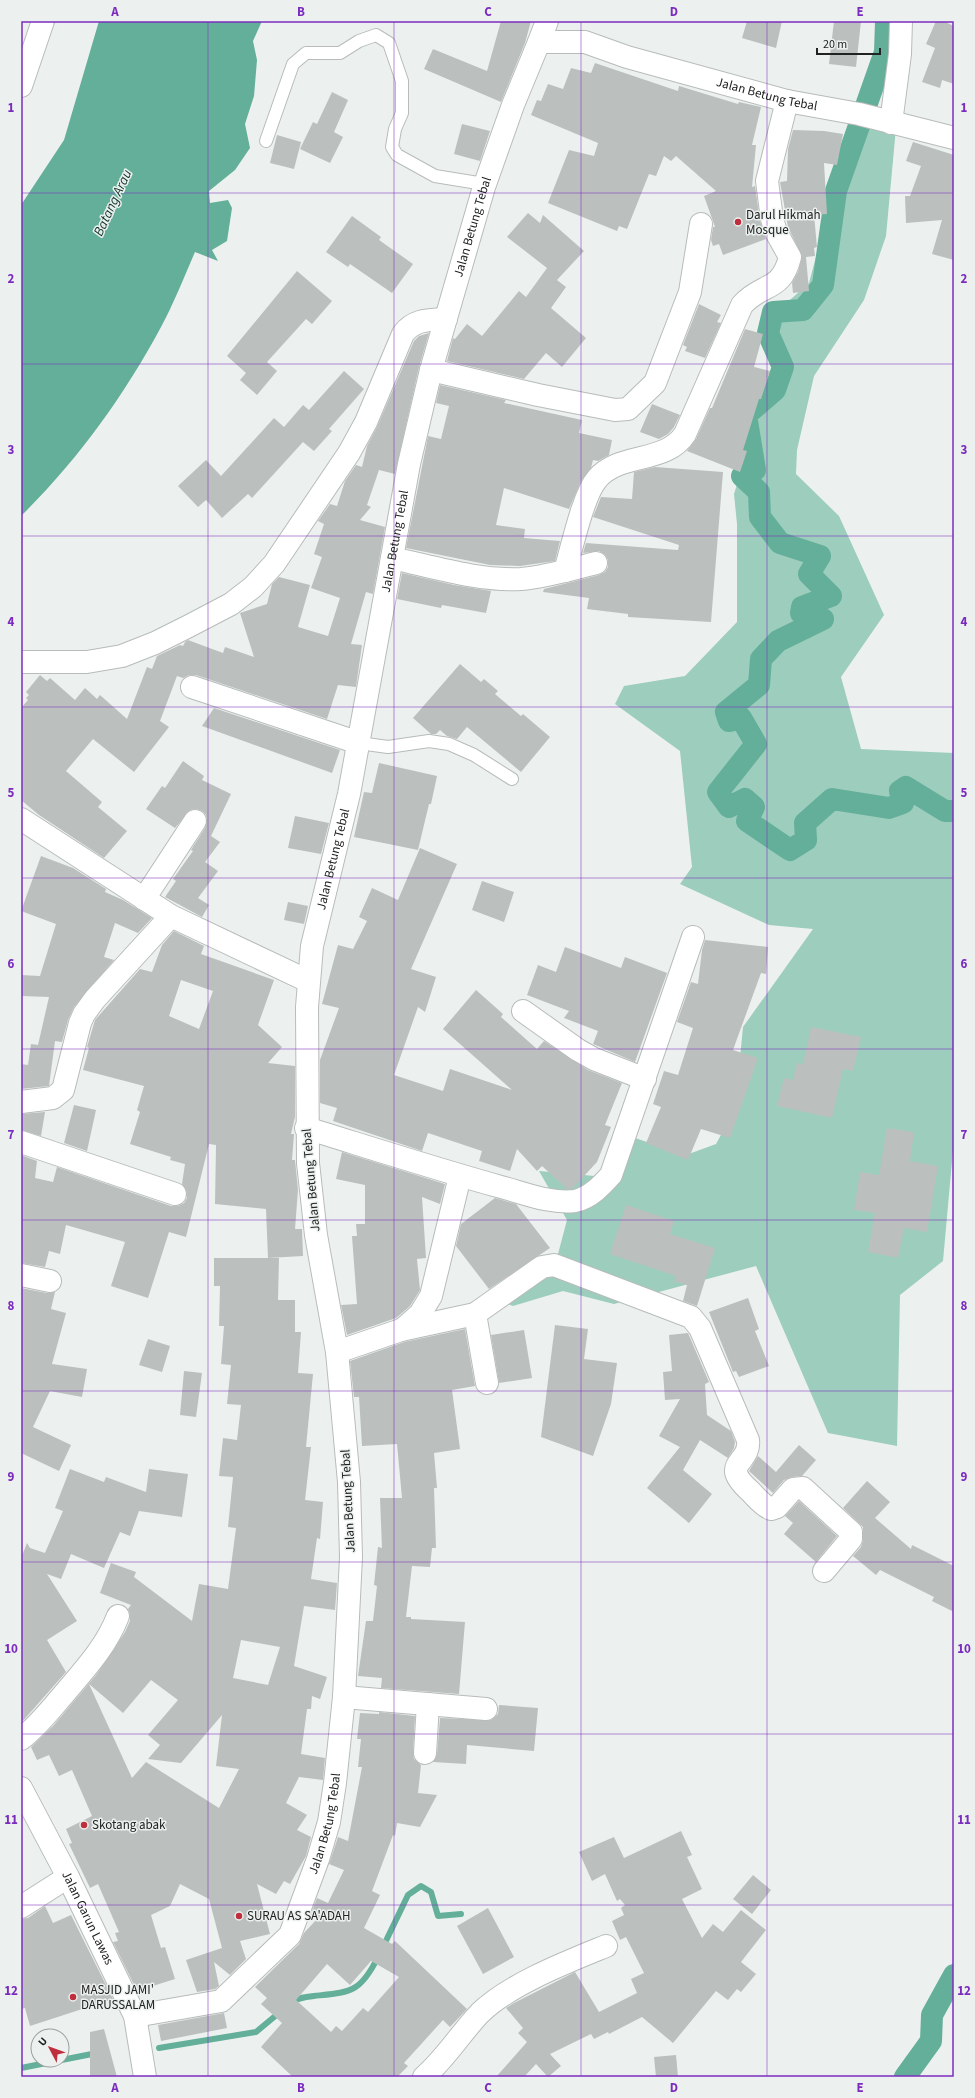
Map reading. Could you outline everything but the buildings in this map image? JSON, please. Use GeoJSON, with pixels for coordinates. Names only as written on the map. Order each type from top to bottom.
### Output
{"type":"FeatureCollection","features":[{"type":"Feature","properties":{"kind":"street"},"geometry":{"type":"LineString","coordinates":[[21,86],[43,21]]}},
{"type":"Feature","properties":{"kind":"street"},"geometry":{"type":"LineString","coordinates":[[539,42],[547,21]]}},
{"type":"Feature","properties":{"kind":"street"},"geometry":{"type":"LineString","coordinates":[[886,121],[900,54],[901,21]]}},
{"type":"Feature","properties":{"kind":"street","name":"Jalan Betung Tebal"},"geometry":{"type":"LineString","coordinates":[[135,2016],[221,2001],[290,1935],[318,1859],[329,1822],[335,1783],[344,1697],[351,1557],[349,1482],[337,1352],[316,1235],[310,1192],[306,1128],[308,981],[312,946],[334,860],[359,743],[409,464],[431,370],[484,186],[513,105],[539,42],[585,42],[627,57],[787,100],[859,114],[954,138]]}},
{"type":"Feature","properties":{"kind":"street"},"geometry":{"type":"LineString","coordinates":[[565,571],[592,485],[604,472],[614,466],[673,447],[678,443],[685,434],[742,305],[749,297],[779,281],[786,272],[790,257],[776,232],[772,219],[768,181],[787,100]]}},
{"type":"Feature","properties":{"kind":"street"},"geometry":{"type":"LineString","coordinates":[[431,370],[538,395],[615,410],[628,408],[655,383],[690,292],[701,224]]}},
{"type":"Feature","properties":{"kind":"street"},"geometry":{"type":"LineString","coordinates":[[21,662],[87,662],[122,656],[155,643],[231,604],[243,595],[274,564],[342,466],[366,422],[403,334],[411,324],[446,318]]}},
{"type":"Feature","properties":{"kind":"street"},"geometry":{"type":"LineString","coordinates":[[392,558],[501,579],[523,579],[596,563]]}},
{"type":"Feature","properties":{"kind":"street"},"geometry":{"type":"LineString","coordinates":[[192,686],[359,743]]}},
{"type":"Feature","properties":{"kind":"street"},"geometry":{"type":"LineString","coordinates":[[21,818],[170,916],[308,981]]}},
{"type":"Feature","properties":{"kind":"street"},"geometry":{"type":"LineString","coordinates":[[144,899],[195,821]]}},
{"type":"Feature","properties":{"kind":"street"},"geometry":{"type":"LineString","coordinates":[[21,1102],[53,1098],[63,1090],[84,1014],[95,999],[170,916]]}},
{"type":"Feature","properties":{"kind":"street"},"geometry":{"type":"LineString","coordinates":[[306,1128],[460,1176],[552,1201],[577,1200],[590,1194],[601,1186],[611,1174],[693,936]]}},
{"type":"Feature","properties":{"kind":"street"},"geometry":{"type":"LineString","coordinates":[[523,1011],[578,1050],[594,1059],[645,1079]]}},
{"type":"Feature","properties":{"kind":"street"},"geometry":{"type":"LineString","coordinates":[[21,1142],[175,1194]]}},
{"type":"Feature","properties":{"kind":"street"},"geometry":{"type":"LineString","coordinates":[[401,1330],[420,1314],[431,1296],[460,1176]]}},
{"type":"Feature","properties":{"kind":"street"},"geometry":{"type":"LineString","coordinates":[[337,1352],[401,1330],[475,1314],[536,1271],[554,1265],[691,1317],[700,1328],[748,1440],[747,1449],[737,1466],[736,1472],[740,1482],[771,1509],[777,1507],[792,1489],[803,1488],[851,1532],[851,1539],[824,1572]]}},
{"type":"Feature","properties":{"kind":"street"},"geometry":{"type":"LineString","coordinates":[[21,1275],[50,1281]]}},
{"type":"Feature","properties":{"kind":"street"},"geometry":{"type":"LineString","coordinates":[[475,1314],[487,1383]]}},
{"type":"Feature","properties":{"kind":"street"},"geometry":{"type":"LineString","coordinates":[[21,1739],[43,1719],[96,1656],[111,1635],[118,1616]]}},
{"type":"Feature","properties":{"kind":"street"},"geometry":{"type":"LineString","coordinates":[[344,1697],[486,1709]]}},
{"type":"Feature","properties":{"kind":"street"},"geometry":{"type":"LineString","coordinates":[[425,1753],[428,1704]]}},
{"type":"Feature","properties":{"kind":"street","name":"Jalan Garun Lawas"},"geometry":{"type":"LineString","coordinates":[[21,1788],[68,1877],[135,2016],[145,2077]]}},
{"type":"Feature","properties":{"kind":"street"},"geometry":{"type":"LineString","coordinates":[[21,1907],[68,1877]]}},
{"type":"Feature","properties":{"kind":"street"},"geometry":{"type":"LineString","coordinates":[[424,2077],[440,2061],[480,2013],[499,1998],[556,1967],[606,1946]]}},
{"type":"Feature","properties":{"kind":"lane"},"geometry":{"type":"LineString","coordinates":[[266,141],[293,64],[306,53],[340,53],[359,41],[376,35],[389,43],[402,81],[402,113],[395,129],[392,147],[397,155],[435,176],[478,183],[484,186]]}},
{"type":"Feature","properties":{"kind":"lane"},"geometry":{"type":"LineString","coordinates":[[359,743],[388,747],[428,741],[449,744],[474,755],[512,779]]}},
{"type":"Feature","properties":{"kind":"shaded area"},"geometry":{"type":"Polygon","coordinates":[[[857,102],[897,117],[886,236],[864,300],[814,376],[797,450],[796,474],[839,516],[884,615],[841,677],[861,749],[954,753],[954,1139],[943,1261],[900,1295],[897,1446],[828,1433],[756,1266],[614,1304],[563,1291],[513,1306],[492,1298],[558,1254],[567,1220],[539,1171],[606,1177],[629,1136],[686,1155],[716,1144],[735,1109],[743,1027],[813,929],[769,925],[680,884],[692,867],[680,751],[615,704],[624,686],[685,676],[737,622],[737,524],[734,494],[780,348],[763,324],[809,283],[857,102]]]}},
{"type":"Feature","properties":{"kind":"water","name":"Batang Arau"},"geometry":{"type":"Polygon","coordinates":[[[99,21],[262,21],[253,41],[257,60],[254,96],[245,124],[250,148],[235,170],[209,191],[210,203],[228,200],[232,208],[227,241],[212,250],[218,261],[195,252],[161,327],[147,353],[115,403],[61,473],[21,516],[21,205],[64,140],[99,21]]]}},
{"type":"Feature","properties":{"kind":"waterway"},"geometry":{"type":"LineString","coordinates":[[886,21],[885,52],[836,191],[823,285],[803,310],[773,312],[768,333],[783,367],[775,390],[746,415],[755,470],[742,476],[759,492],[760,517],[780,543],[820,556],[809,574],[831,596],[802,607],[801,613],[823,619],[778,641],[761,659],[759,685],[726,712],[729,721],[741,718],[756,744],[718,792],[729,807],[745,799],[754,807],[747,821],[790,850],[806,840],[805,823],[832,799],[889,808],[903,803],[900,791],[906,787],[945,811],[954,811]]}},
{"type":"Feature","properties":{"kind":"waterway"},"geometry":{"type":"LineString","coordinates":[[383,1947],[408,1895],[421,1886],[431,1892],[438,1916],[461,1914]]}},
{"type":"Feature","properties":{"kind":"waterway"},"geometry":{"type":"LineString","coordinates":[[290,2003],[301,1998],[337,1993],[353,1988],[366,1978],[378,1957]]}},
{"type":"Feature","properties":{"kind":"waterway"},"geometry":{"type":"LineString","coordinates":[[905,2077],[931,2041],[932,2015],[954,1975]]}},
{"type":"Feature","properties":{"kind":"waterway"},"geometry":{"type":"LineString","coordinates":[[159,2048],[256,2032],[280,2012]]}},
{"type":"Feature","properties":{"kind":"waterway"},"geometry":{"type":"LineString","coordinates":[[21,2068],[97,2053]]}},
{"type":"Feature","properties":{"kind":"place","name":"Darul Hikmah Mosque"},"geometry":{"type":"Point","coordinates":[738,222]}},
{"type":"Feature","properties":{"kind":"place","name":"Skotang abak"},"geometry":{"type":"Point","coordinates":[84,1825]}},
{"type":"Feature","properties":{"kind":"place","name":"SURAU AS SA'ADAH"},"geometry":{"type":"Point","coordinates":[239,1916]}},
{"type":"Feature","properties":{"kind":"place","name":"MASJID JAMI' DARUSSALAM"},"geometry":{"type":"Point","coordinates":[73,1997]}}]}
